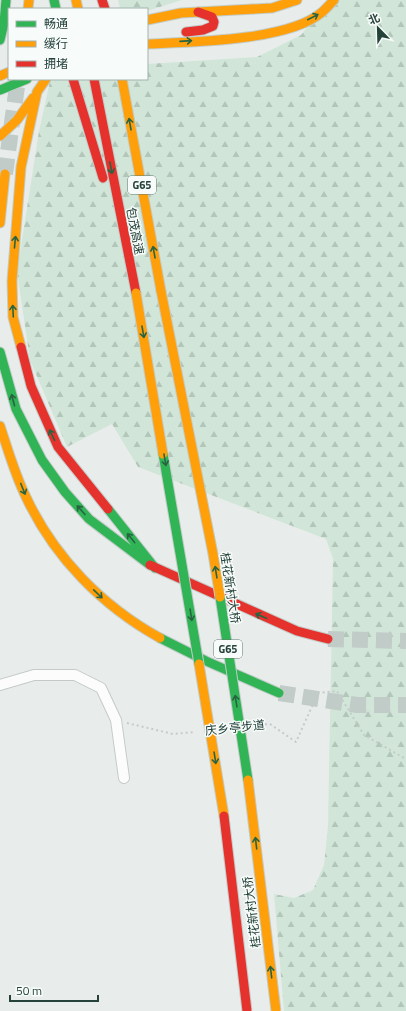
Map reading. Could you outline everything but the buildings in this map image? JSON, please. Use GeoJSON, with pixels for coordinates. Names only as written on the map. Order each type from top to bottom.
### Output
{"type":"FeatureCollection","features":[{"type":"Feature","properties":{"kind":"main road"},"geometry":{"type":"LineString","coordinates":[[0,40],[4,23],[6,0]]}},
{"type":"Feature","properties":{"kind":"main road"},"geometry":{"type":"LineString","coordinates":[[148,20],[181,13],[272,8],[297,0]]}},
{"type":"Feature","properties":{"kind":"main road"},"geometry":{"type":"LineString","coordinates":[[148,44],[245,37],[277,31],[315,17],[330,6],[334,0]]}},
{"type":"Feature","properties":{"kind":"main road"},"geometry":{"type":"LineString","coordinates":[[148,41],[203,30],[213,26],[214,22],[212,17],[198,12]]}},
{"type":"Feature","properties":{"kind":"main road"},"geometry":{"type":"LineString","coordinates":[[4,23],[8,33]]}},
{"type":"Feature","properties":{"kind":"main road"},"geometry":{"type":"LineString","coordinates":[[0,90],[24,80]]}},
{"type":"Feature","properties":{"kind":"main road"},"geometry":{"type":"LineString","coordinates":[[0,136],[17,120],[45,80]]}},
{"type":"Feature","properties":{"kind":"main road"},"geometry":{"type":"LineString","coordinates":[[73,80],[97,161],[124,234]]}},
{"type":"Feature","properties":{"kind":"main road","name":"包茂高速"},"geometry":{"type":"LineString","coordinates":[[122,80],[161,291]]}},
{"type":"Feature","properties":{"kind":"main road","name":"包茂高速"},"geometry":{"type":"LineString","coordinates":[[95,84],[136,293]]}},
{"type":"Feature","properties":{"kind":"main road"},"geometry":{"type":"LineString","coordinates":[[37,92],[21,167],[12,281],[13,317],[22,356],[31,386],[58,447],[155,568]]}},
{"type":"Feature","properties":{"kind":"main road"},"geometry":{"type":"LineString","coordinates":[[0,223],[5,174]]}},
{"type":"Feature","properties":{"kind":"main road","name":"桂花新村大桥"},"geometry":{"type":"LineString","coordinates":[[161,291],[213,554],[249,785],[276,1011]]}},
{"type":"Feature","properties":{"kind":"main road","name":"桂花新村大桥"},"geometry":{"type":"LineString","coordinates":[[136,293],[221,794],[247,1011]]}},
{"type":"Feature","properties":{"kind":"main road"},"geometry":{"type":"LineString","coordinates":[[0,352],[16,409],[42,460],[65,492],[89,519],[155,568],[297,631],[328,639]]}},
{"type":"Feature","properties":{"kind":"main road"},"geometry":{"type":"LineString","coordinates":[[0,426],[29,504],[55,547],[73,569],[108,602],[137,624],[212,663],[278,693]]}},
{"type":"Feature","properties":{"kind":"main road"},"geometry":{"type":"LineString","coordinates":[[0,444],[16,472]]}},
{"type":"Feature","properties":{"kind":"street"},"geometry":{"type":"LineString","coordinates":[[0,685],[34,675],[75,675],[100,688],[116,720],[124,778]]}},
{"type":"Feature","properties":{"kind":"path","name":"庆乡亭步道"},"geometry":{"type":"LineString","coordinates":[[248,726],[270,724],[296,742],[318,692],[337,691],[364,735],[406,759]]}},
{"type":"Feature","properties":{"kind":"path","name":"庆乡亭步道"},"geometry":{"type":"LineString","coordinates":[[116,720],[173,734],[196,732]]}},
{"type":"Feature","properties":{"kind":"green space"},"geometry":{"type":"Polygon","coordinates":[[[118,0],[182,0],[148,11],[148,8],[120,8],[118,0]]]}},
{"type":"Feature","properties":{"kind":"green space"},"geometry":{"type":"Polygon","coordinates":[[[329,0],[406,0],[406,1011],[284,1011],[274,894],[294,898],[313,890],[324,865],[328,826],[333,559],[326,539],[138,467],[112,424],[67,447],[30,360],[17,272],[39,131],[50,81],[148,80],[148,64],[257,57],[301,35],[329,0]]]}},
{"type":"Feature","properties":{"kind":"tunnel"},"geometry":{"type":"LineString","coordinates":[[5,174],[18,80]]}},
{"type":"Feature","properties":{"kind":"tunnel"},"geometry":{"type":"LineString","coordinates":[[328,639],[406,641]]}},
{"type":"Feature","properties":{"kind":"tunnel"},"geometry":{"type":"LineString","coordinates":[[279,693],[357,705],[406,705]]}},
{"type":"Feature","properties":{"kind":"traffic: fast"},"geometry":{"type":"LineString","coordinates":[[0,40],[4,23],[6,0]]}},
{"type":"Feature","properties":{"kind":"traffic: fast"},"geometry":{"type":"LineString","coordinates":[[54,0],[56,8]]}},
{"type":"Feature","properties":{"kind":"traffic: fast"},"geometry":{"type":"LineString","coordinates":[[0,90],[25,80]]}},
{"type":"Feature","properties":{"kind":"traffic: fast"},"geometry":{"type":"LineString","coordinates":[[0,352],[16,409],[42,460],[65,492],[89,519],[150,565]]}},
{"type":"Feature","properties":{"kind":"traffic: fast"},"geometry":{"type":"LineString","coordinates":[[163,454],[199,664]]}},
{"type":"Feature","properties":{"kind":"traffic: fast"},"geometry":{"type":"LineString","coordinates":[[108,509],[155,568]]}},
{"type":"Feature","properties":{"kind":"traffic: fast"},"geometry":{"type":"LineString","coordinates":[[220,597],[248,780]]}},
{"type":"Feature","properties":{"kind":"traffic: fast"},"geometry":{"type":"LineString","coordinates":[[160,638],[206,661],[279,693]]}},
{"type":"Feature","properties":{"kind":"traffic: slow"},"geometry":{"type":"LineString","coordinates":[[28,8],[29,0]]}},
{"type":"Feature","properties":{"kind":"traffic: slow"},"geometry":{"type":"LineString","coordinates":[[76,0],[78,8]]}},
{"type":"Feature","properties":{"kind":"traffic: slow"},"geometry":{"type":"LineString","coordinates":[[148,20],[181,13],[272,8],[297,0]]}},
{"type":"Feature","properties":{"kind":"traffic: slow"},"geometry":{"type":"LineString","coordinates":[[148,44],[212,41],[263,35],[306,22],[321,13],[334,0]]}},
{"type":"Feature","properties":{"kind":"traffic: slow"},"geometry":{"type":"LineString","coordinates":[[0,76],[8,72]]}},
{"type":"Feature","properties":{"kind":"traffic: slow"},"geometry":{"type":"LineString","coordinates":[[21,347],[13,317],[12,281],[21,167],[37,92],[45,80]]}},
{"type":"Feature","properties":{"kind":"traffic: slow"},"geometry":{"type":"LineString","coordinates":[[122,80],[161,291]]}},
{"type":"Feature","properties":{"kind":"traffic: slow"},"geometry":{"type":"LineString","coordinates":[[0,136],[17,120],[33,98]]}},
{"type":"Feature","properties":{"kind":"traffic: slow"},"geometry":{"type":"LineString","coordinates":[[0,223],[5,174]]}},
{"type":"Feature","properties":{"kind":"traffic: slow"},"geometry":{"type":"LineString","coordinates":[[161,291],[213,554],[220,597]]}},
{"type":"Feature","properties":{"kind":"traffic: slow"},"geometry":{"type":"LineString","coordinates":[[136,293],[163,454]]}},
{"type":"Feature","properties":{"kind":"traffic: slow"},"geometry":{"type":"LineString","coordinates":[[0,426],[22,489],[37,519],[65,560],[99,595],[119,611],[160,638]]}},
{"type":"Feature","properties":{"kind":"traffic: slow"},"geometry":{"type":"LineString","coordinates":[[199,664],[224,816]]}},
{"type":"Feature","properties":{"kind":"traffic: slow"},"geometry":{"type":"LineString","coordinates":[[248,780],[276,1011]]}},
{"type":"Feature","properties":{"kind":"traffic: jam"},"geometry":{"type":"LineString","coordinates":[[102,0],[105,8]]}},
{"type":"Feature","properties":{"kind":"traffic: jam"},"geometry":{"type":"LineString","coordinates":[[186,32],[203,30],[213,26],[214,22],[212,17],[198,12]]}},
{"type":"Feature","properties":{"kind":"traffic: jam"},"geometry":{"type":"LineString","coordinates":[[73,80],[103,178]]}},
{"type":"Feature","properties":{"kind":"traffic: jam"},"geometry":{"type":"LineString","coordinates":[[94,80],[136,293]]}},
{"type":"Feature","properties":{"kind":"traffic: jam"},"geometry":{"type":"LineString","coordinates":[[21,347],[31,386],[58,447],[108,509]]}},
{"type":"Feature","properties":{"kind":"traffic: jam"},"geometry":{"type":"LineString","coordinates":[[150,565],[297,631],[328,639]]}},
{"type":"Feature","properties":{"kind":"traffic: jam"},"geometry":{"type":"LineString","coordinates":[[224,816],[247,1011]]}}]}
